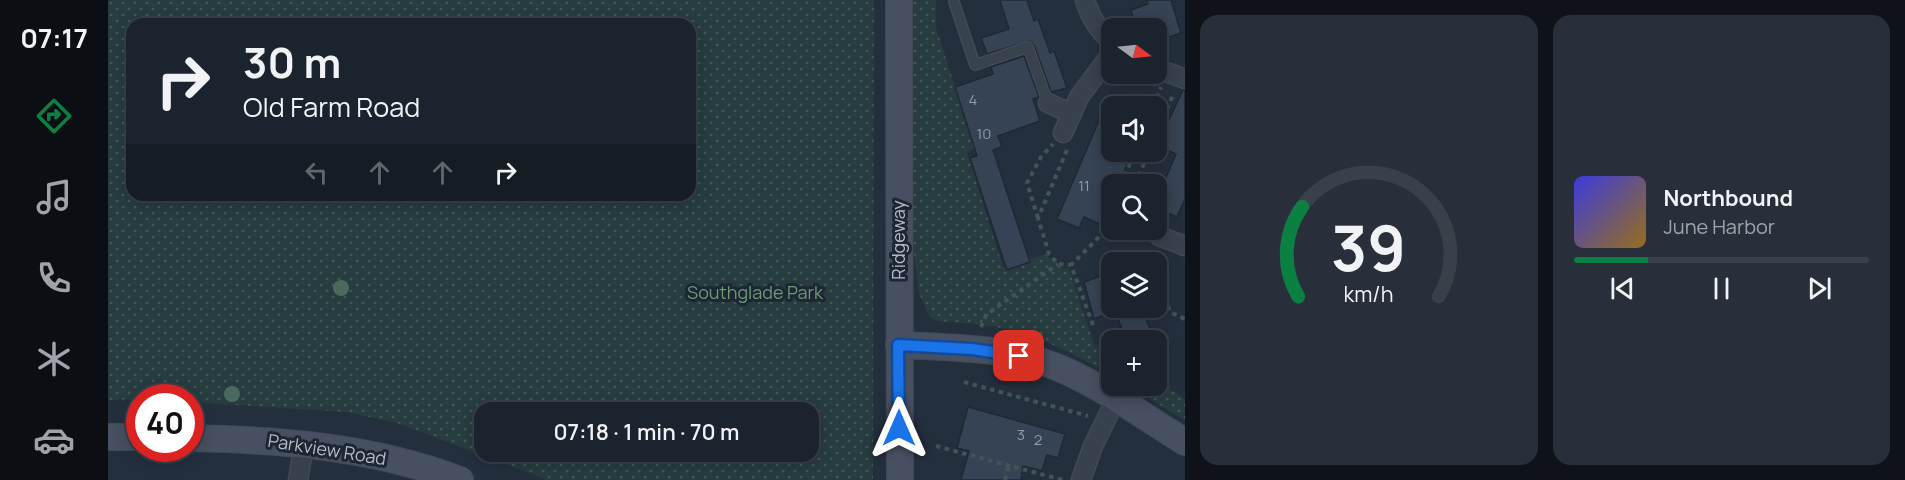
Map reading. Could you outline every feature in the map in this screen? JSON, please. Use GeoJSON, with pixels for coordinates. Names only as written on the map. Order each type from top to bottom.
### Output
{"type":"FeatureCollection","features":[{"type":"Feature","properties":{"kind":"street","name":"Ridgeway"},"geometry":{"type":"LineString","coordinates":[[899,0],[900,480]]}},
{"type":"Feature","properties":{"kind":"street"},"geometry":{"type":"LineString","coordinates":[[1085,0],[1089,14],[1101,31]]}},
{"type":"Feature","properties":{"kind":"street"},"geometry":{"type":"LineString","coordinates":[[1063,133],[1079,97],[1101,68]]}},
{"type":"Feature","properties":{"kind":"street"},"geometry":{"type":"LineString","coordinates":[[1167,72],[1183,78]]}},
{"type":"Feature","properties":{"kind":"street"},"geometry":{"type":"LineString","coordinates":[[1048,103],[1072,114]]}},
{"type":"Feature","properties":{"kind":"street"},"geometry":{"type":"LineString","coordinates":[[1167,239],[1185,246]]}},
{"type":"Feature","properties":{"kind":"street"},"geometry":{"type":"LineString","coordinates":[[898,345],[997,351],[1040,362],[1066,371],[1110,410],[1185,442]]}},
{"type":"Feature","properties":{"kind":"street"},"geometry":{"type":"LineString","coordinates":[[1081,480],[1110,410]]}},
{"type":"Feature","properties":{"kind":"street"},"geometry":{"type":"LineString","coordinates":[[108,436],[126,437]]}},
{"type":"Feature","properties":{"kind":"street","name":"Parkview Road"},"geometry":{"type":"LineString","coordinates":[[204,438],[304,444],[380,456],[460,480]]}},
{"type":"Feature","properties":{"kind":"street"},"geometry":{"type":"LineString","coordinates":[[298,480],[304,444]]}},
{"type":"Feature","properties":{"kind":"lane"},"geometry":{"type":"LineString","coordinates":[[954,2],[975,65],[1028,47],[1048,103]]}},
{"type":"Feature","properties":{"kind":"path"},"geometry":{"type":"LineString","coordinates":[[1167,111],[1183,78]]}},
{"type":"Feature","properties":{"kind":"path"},"geometry":{"type":"LineString","coordinates":[[1038,218],[1070,145],[1063,133],[1041,157],[1027,183],[1049,254],[1058,264]]}},
{"type":"Feature","properties":{"kind":"path"},"geometry":{"type":"LineString","coordinates":[[972,349],[986,315],[1058,264],[1071,265],[1101,232]]}},
{"type":"Feature","properties":{"kind":"path"},"geometry":{"type":"LineString","coordinates":[[1071,265],[1093,326]]}},
{"type":"Feature","properties":{"kind":"path"},"geometry":{"type":"LineString","coordinates":[[1167,303],[1170,312],[1185,319]]}},
{"type":"Feature","properties":{"kind":"path"},"geometry":{"type":"LineString","coordinates":[[964,382],[1110,410]]}},
{"type":"Feature","properties":{"kind":"path"},"geometry":{"type":"LineString","coordinates":[[936,446],[1063,480]]}},
{"type":"Feature","properties":{"kind":"path"},"geometry":{"type":"LineString","coordinates":[[1005,480],[1009,466]]}},
{"type":"Feature","properties":{"kind":"green space","name":"Southglade Park"},"geometry":{"type":"Polygon","coordinates":[[[108,0],[874,0],[873,480],[548,480],[500,462],[819,462],[819,402],[474,402],[474,452],[400,424],[347,412],[204,403],[204,384],[126,384],[126,400],[108,400],[108,0]]]}},
{"type":"Feature","properties":{"kind":"green space"},"geometry":{"type":"Polygon","coordinates":[[[907,0],[936,0],[936,28],[975,148],[967,152],[1003,267],[1046,254],[1056,264],[1069,269],[1095,347],[1101,345],[1101,369],[1034,337],[998,327],[938,321],[930,318],[919,293],[914,252],[906,103],[907,0]]]}},
{"type":"Feature","properties":{"kind":"green space"},"geometry":{"type":"Polygon","coordinates":[[[1167,369],[1171,390],[1185,399],[1185,420],[1145,396],[1167,396],[1167,369]]]}},
{"type":"Feature","properties":{"kind":"building"},"geometry":{"type":"Polygon","coordinates":[[[1000,0],[1027,0],[1034,21],[1038,19],[1050,53],[1054,51],[1067,88],[1051,92],[1034,45],[1030,41],[987,54],[981,38],[1009,29],[1000,0]]]}},
{"type":"Feature","properties":{"kind":"building"},"geometry":{"type":"Polygon","coordinates":[[[1147,0],[1171,0],[1181,33],[1167,38],[1167,18],[1133,18],[1131,10],[1148,4],[1147,0]]]}},
{"type":"Feature","properties":{"kind":"building"},"geometry":{"type":"Polygon","coordinates":[[[1024,56],[1039,97],[1033,99],[1040,121],[998,136],[1002,147],[993,150],[1030,262],[1007,270],[970,158],[977,156],[955,87],[993,74],[991,67],[1024,56]]]}},
{"type":"Feature","properties":{"kind":"building"},"geometry":{"type":"Polygon","coordinates":[[[1185,90],[1185,199],[1177,217],[1167,213],[1167,175],[1176,154],[1167,150],[1167,124],[1185,90]]]}},
{"type":"Feature","properties":{"kind":"building"},"geometry":{"type":"Polygon","coordinates":[[[1101,116],[1101,162],[1128,162],[1123,174],[1101,174],[1101,225],[1084,217],[1079,228],[1057,219],[1101,116]]]}},
{"type":"Feature","properties":{"kind":"building"},"geometry":{"type":"Polygon","coordinates":[[[1101,276],[1101,316],[1094,319],[1084,282],[1101,276]]]}},
{"type":"Feature","properties":{"kind":"building"},"geometry":{"type":"Polygon","coordinates":[[[1118,318],[1146,318],[1150,330],[1122,330],[1118,318]]]}},
{"type":"Feature","properties":{"kind":"building"},"geometry":{"type":"Polygon","coordinates":[[[968,407],[1065,434],[1058,458],[1047,455],[1042,471],[1023,466],[1021,480],[961,480],[969,451],[957,448],[968,407]]]}},
{"type":"Feature","properties":{"kind":"route"},"geometry":{"type":"LineString","coordinates":[[899,428],[898,345],[997,351],[1019,356]]}}]}
